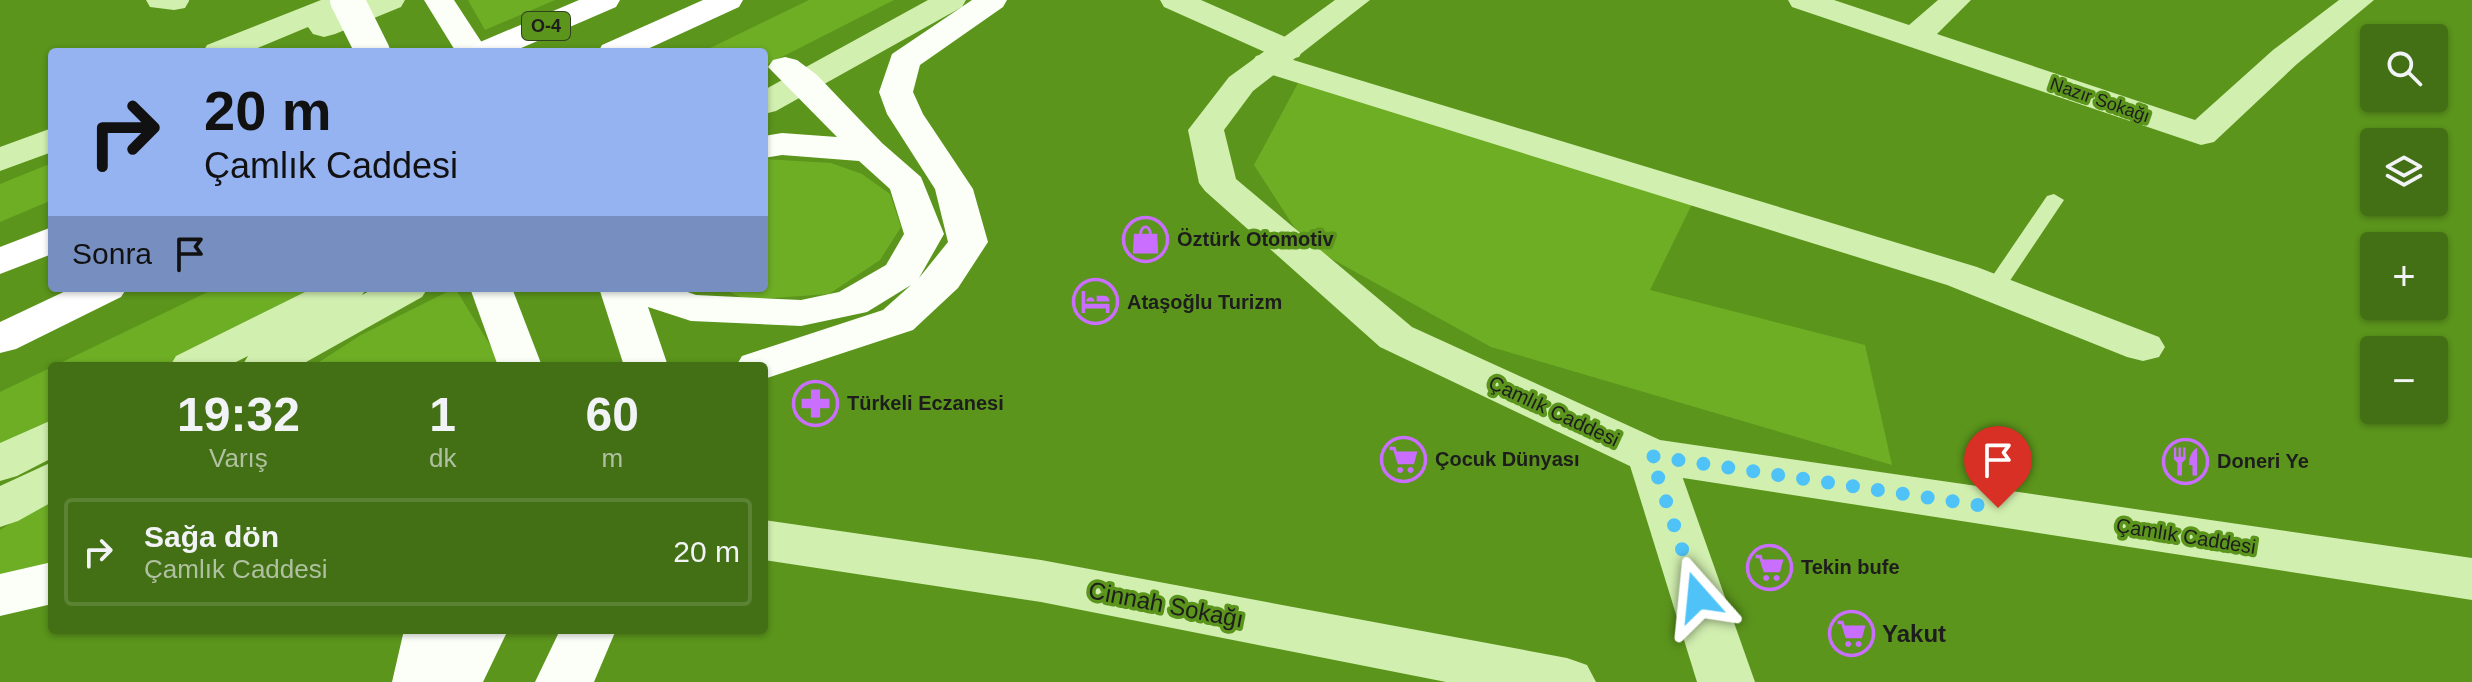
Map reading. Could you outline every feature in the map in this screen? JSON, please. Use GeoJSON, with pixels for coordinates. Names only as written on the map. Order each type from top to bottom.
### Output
{"type":"FeatureCollection","features":[{"type":"Feature","properties":{"kind":"highway","name":"O-4"},"geometry":{"type":"LineString","coordinates":[[494,48],[605,0]]}},
{"type":"Feature","properties":{"kind":"highway"},"geometry":{"type":"LineString","coordinates":[[623,48],[728,0]]}},
{"type":"Feature","properties":{"kind":"highway"},"geometry":{"type":"LineString","coordinates":[[0,262],[48,241]]}},
{"type":"Feature","properties":{"kind":"highway"},"geometry":{"type":"LineString","coordinates":[[0,339],[98,292]]}},
{"type":"Feature","properties":{"kind":"main road"},"geometry":{"type":"LineString","coordinates":[[347,0],[371,48]]}},
{"type":"Feature","properties":{"kind":"main road"},"geometry":{"type":"LineString","coordinates":[[439,0],[469,48]]}},
{"type":"Feature","properties":{"kind":"main road"},"geometry":{"type":"LineString","coordinates":[[768,363],[898,320],[943,279],[968,242],[954,189],[905,114],[896,92],[904,61],[992,0]]}},
{"type":"Feature","properties":{"kind":"main road"},"geometry":{"type":"LineString","coordinates":[[647,292],[691,308],[801,313],[852,303],[902,273],[924,234],[908,185],[785,75]]}},
{"type":"Feature","properties":{"kind":"main road"},"geometry":{"type":"LineString","coordinates":[[768,146],[782,144],[869,151]]}},
{"type":"Feature","properties":{"kind":"main road"},"geometry":{"type":"LineString","coordinates":[[492,292],[519,362]]}},
{"type":"Feature","properties":{"kind":"main road"},"geometry":{"type":"LineString","coordinates":[[621,292],[645,362]]}},
{"type":"Feature","properties":{"kind":"main road"},"geometry":{"type":"LineString","coordinates":[[0,595],[48,584]]}},
{"type":"Feature","properties":{"kind":"main road"},"geometry":{"type":"LineString","coordinates":[[421,682],[431,634]]}},
{"type":"Feature","properties":{"kind":"main road"},"geometry":{"type":"LineString","coordinates":[[454,682],[478,634]]}},
{"type":"Feature","properties":{"kind":"main road"},"geometry":{"type":"LineString","coordinates":[[564,682],[579,656],[587,634]]}},
{"type":"Feature","properties":{"kind":"street"},"geometry":{"type":"LineString","coordinates":[[161,0],[174,1]]}},
{"type":"Feature","properties":{"kind":"street"},"geometry":{"type":"LineString","coordinates":[[229,48],[347,0]]}},
{"type":"Feature","properties":{"kind":"street"},"geometry":{"type":"LineString","coordinates":[[273,48],[390,0]]}},
{"type":"Feature","properties":{"kind":"street"},"geometry":{"type":"LineString","coordinates":[[768,98],[785,75],[911,0]]}},
{"type":"Feature","properties":{"kind":"street"},"geometry":{"type":"LineString","coordinates":[[785,75],[951,0]]}},
{"type":"Feature","properties":{"kind":"street"},"geometry":{"type":"LineString","coordinates":[[1175,0],[1278,57],[1947,271],[2143,347]]}},
{"type":"Feature","properties":{"kind":"street"},"geometry":{"type":"LineString","coordinates":[[1278,57],[1355,0]]}},
{"type":"Feature","properties":{"kind":"street","name":"Nazır Sokağı"},"geometry":{"type":"LineString","coordinates":[[1803,0],[2201,134],[2285,57],[2359,0]]}},
{"type":"Feature","properties":{"kind":"street"},"geometry":{"type":"LineString","coordinates":[[1914,38],[1956,0]]}},
{"type":"Feature","properties":{"kind":"street","name":"Çamlık Caddesi"},"geometry":{"type":"LineString","coordinates":[[1278,57],[1241,84],[1206,130],[1218,183],[1396,337],[1651,456],[2472,579]]}},
{"type":"Feature","properties":{"kind":"street"},"geometry":{"type":"LineString","coordinates":[[0,140],[48,121]]}},
{"type":"Feature","properties":{"kind":"street"},"geometry":{"type":"LineString","coordinates":[[0,160],[48,141]]}},
{"type":"Feature","properties":{"kind":"street"},"geometry":{"type":"LineString","coordinates":[[200,362],[338,292]]}},
{"type":"Feature","properties":{"kind":"street"},"geometry":{"type":"LineString","coordinates":[[271,362],[400,292]]}},
{"type":"Feature","properties":{"kind":"street"},"geometry":{"type":"LineString","coordinates":[[0,464],[48,439]]}},
{"type":"Feature","properties":{"kind":"street"},"geometry":{"type":"LineString","coordinates":[[1651,456],[1726,682]]}},
{"type":"Feature","properties":{"kind":"street"},"geometry":{"type":"LineString","coordinates":[[0,508],[48,482]]}},
{"type":"Feature","properties":{"kind":"street","name":"Cinnah Sokağı"},"geometry":{"type":"LineString","coordinates":[[768,541],[1041,581],[1567,682]]}},
{"type":"Feature","properties":{"kind":"lane"},"geometry":{"type":"LineString","coordinates":[[1994,289],[2054,200]]}},
{"type":"Feature","properties":{"kind":"green space"},"geometry":{"type":"Polygon","coordinates":[[[468,0],[555,0],[485,30],[468,0]]]}},
{"type":"Feature","properties":{"kind":"green space"},"geometry":{"type":"Polygon","coordinates":[[[809,0],[894,0],[768,64],[768,48],[710,48],[809,0]]]}},
{"type":"Feature","properties":{"kind":"green space"},"geometry":{"type":"Polygon","coordinates":[[[1304,72],[1692,204],[1650,290],[1865,345],[1892,465],[1491,347],[1305,244],[1254,165],[1304,72]]]}},
{"type":"Feature","properties":{"kind":"green space"},"geometry":{"type":"Polygon","coordinates":[[[768,159],[831,163],[862,174],[890,194],[901,227],[880,260],[829,294],[746,300],[730,292],[768,292],[768,159]]]}},
{"type":"Feature","properties":{"kind":"green space"},"geometry":{"type":"Polygon","coordinates":[[[48,165],[48,202],[0,222],[0,184],[48,165]]]}},
{"type":"Feature","properties":{"kind":"green space"},"geometry":{"type":"Polygon","coordinates":[[[208,292],[305,292],[173,362],[62,362],[208,292]]]}},
{"type":"Feature","properties":{"kind":"green space"},"geometry":{"type":"Polygon","coordinates":[[[447,292],[457,292],[498,358],[497,362],[319,362],[361,335],[447,292]]]}},
{"type":"Feature","properties":{"kind":"green space"},"geometry":{"type":"Polygon","coordinates":[[[48,369],[48,427],[0,453],[0,392],[48,369]]]}},
{"type":"Feature","properties":{"kind":"green space"},"geometry":{"type":"Polygon","coordinates":[[[48,500],[48,564],[0,575],[0,530],[48,500]]]}},
{"type":"Feature","properties":{"kind":"place","name":"Öztürk Otomotiv"},"geometry":{"type":"Point","coordinates":[1146,239]}},
{"type":"Feature","properties":{"kind":"place","name":"Ataşoğlu Turizm"},"geometry":{"type":"Point","coordinates":[1096,302]}},
{"type":"Feature","properties":{"kind":"place","name":"Türkeli Eczanesi"},"geometry":{"type":"Point","coordinates":[816,403]}},
{"type":"Feature","properties":{"kind":"place","name":"Çocuk Dünyası"},"geometry":{"type":"Point","coordinates":[1404,459]}},
{"type":"Feature","properties":{"kind":"place","name":"Doneri Ye"},"geometry":{"type":"Point","coordinates":[2186,461]}},
{"type":"Feature","properties":{"kind":"place","name":"Tekin bufe"},"geometry":{"type":"Point","coordinates":[1770,567]}},
{"type":"Feature","properties":{"kind":"place","name":"Yakut"},"geometry":{"type":"Point","coordinates":[1851,634]}},
{"type":"Feature","properties":{"kind":"route"},"geometry":{"type":"LineString","coordinates":[[1698,597],[1651,456],[1998,508]]}}]}
